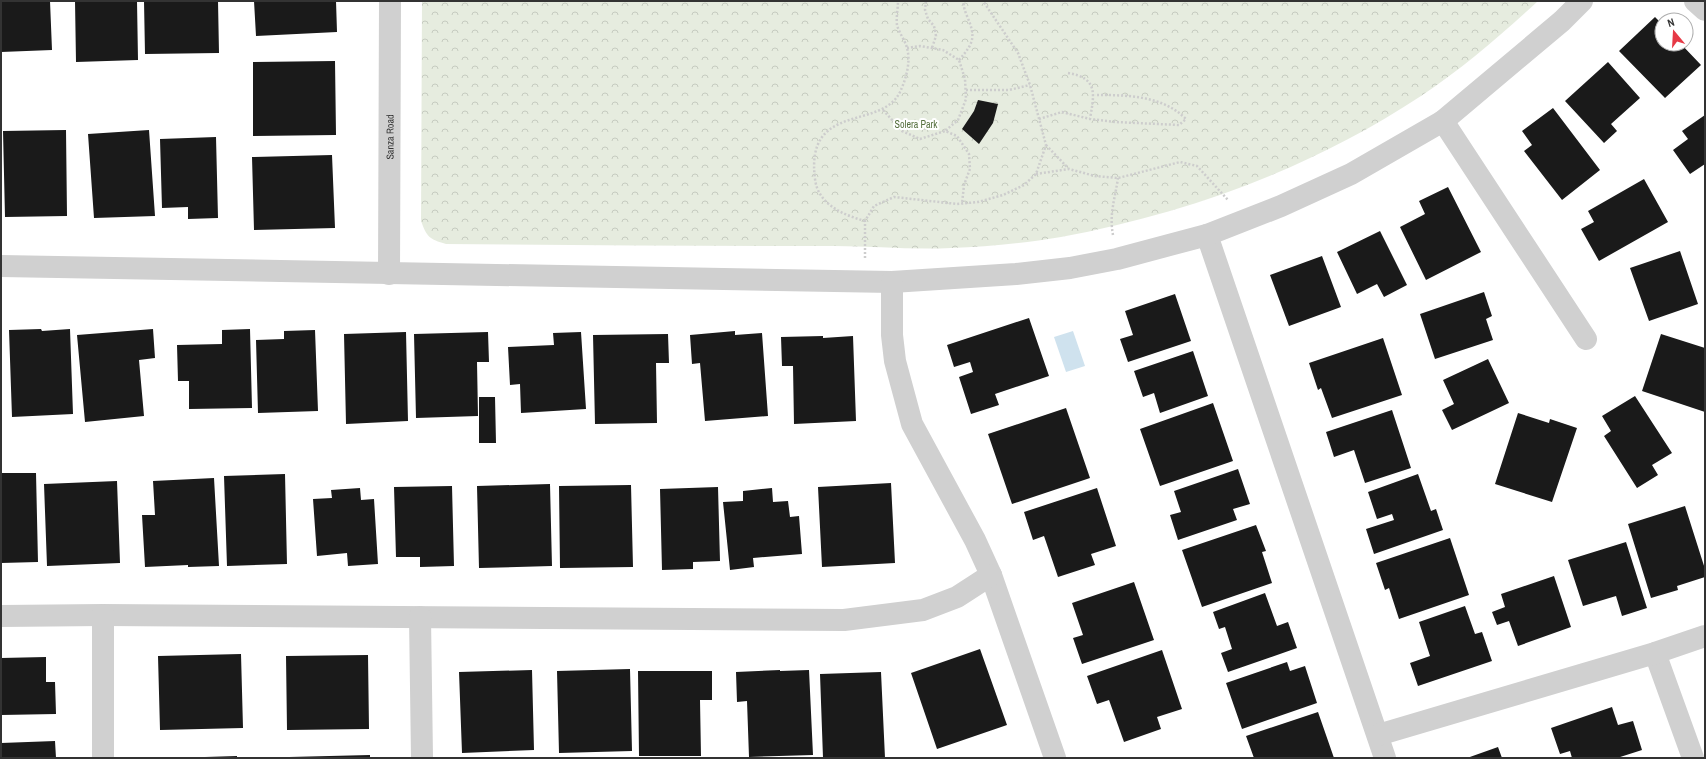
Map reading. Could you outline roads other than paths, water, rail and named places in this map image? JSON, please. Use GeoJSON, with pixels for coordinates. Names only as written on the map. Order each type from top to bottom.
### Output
{"type":"FeatureCollection","features":[{"type":"Feature","properties":{"kind":"street","name":"Sanza Road"},"geometry":{"type":"LineString","coordinates":[[388,274],[390,1]]}},
{"type":"Feature","properties":{"kind":"street"},"geometry":{"type":"LineString","coordinates":[[1,266],[892,282],[1016,274],[1070,268],[1117,259],[1207,235],[1282,206],[1351,174],[1443,121],[1562,21],[1582,1]]}},
{"type":"Feature","properties":{"kind":"street"},"geometry":{"type":"LineString","coordinates":[[1695,1],[1705,10]]}},
{"type":"Feature","properties":{"kind":"street"},"geometry":{"type":"LineString","coordinates":[[1443,121],[1586,339]]}},
{"type":"Feature","properties":{"kind":"street"},"geometry":{"type":"LineString","coordinates":[[1207,235],[1385,758]]}},
{"type":"Feature","properties":{"kind":"street"},"geometry":{"type":"LineString","coordinates":[[892,282],[892,335],[895,361],[912,424],[975,540],[991,575],[1054,758]]}},
{"type":"Feature","properties":{"kind":"street"},"geometry":{"type":"LineString","coordinates":[[1,616],[103,615],[844,620],[923,610],[957,597],[991,575]]}},
{"type":"Feature","properties":{"kind":"street"},"geometry":{"type":"LineString","coordinates":[[103,615],[103,758]]}},
{"type":"Feature","properties":{"kind":"street"},"geometry":{"type":"LineString","coordinates":[[420,617],[422,758]]}},
{"type":"Feature","properties":{"kind":"street"},"geometry":{"type":"LineString","coordinates":[[1378,735],[1705,636]]}},
{"type":"Feature","properties":{"kind":"street"},"geometry":{"type":"LineString","coordinates":[[1655,652],[1693,758]]}},
{"type":"Feature","properties":{"kind":"water"},"geometry":{"type":"Polygon","coordinates":[[[1073,331],[1085,366],[1066,372],[1054,337],[1073,331]]]}},
{"type":"Feature","properties":{"kind":"park label","name":"Solera Park"},"geometry":{"type":"Point","coordinates":[916,124]}}]}
